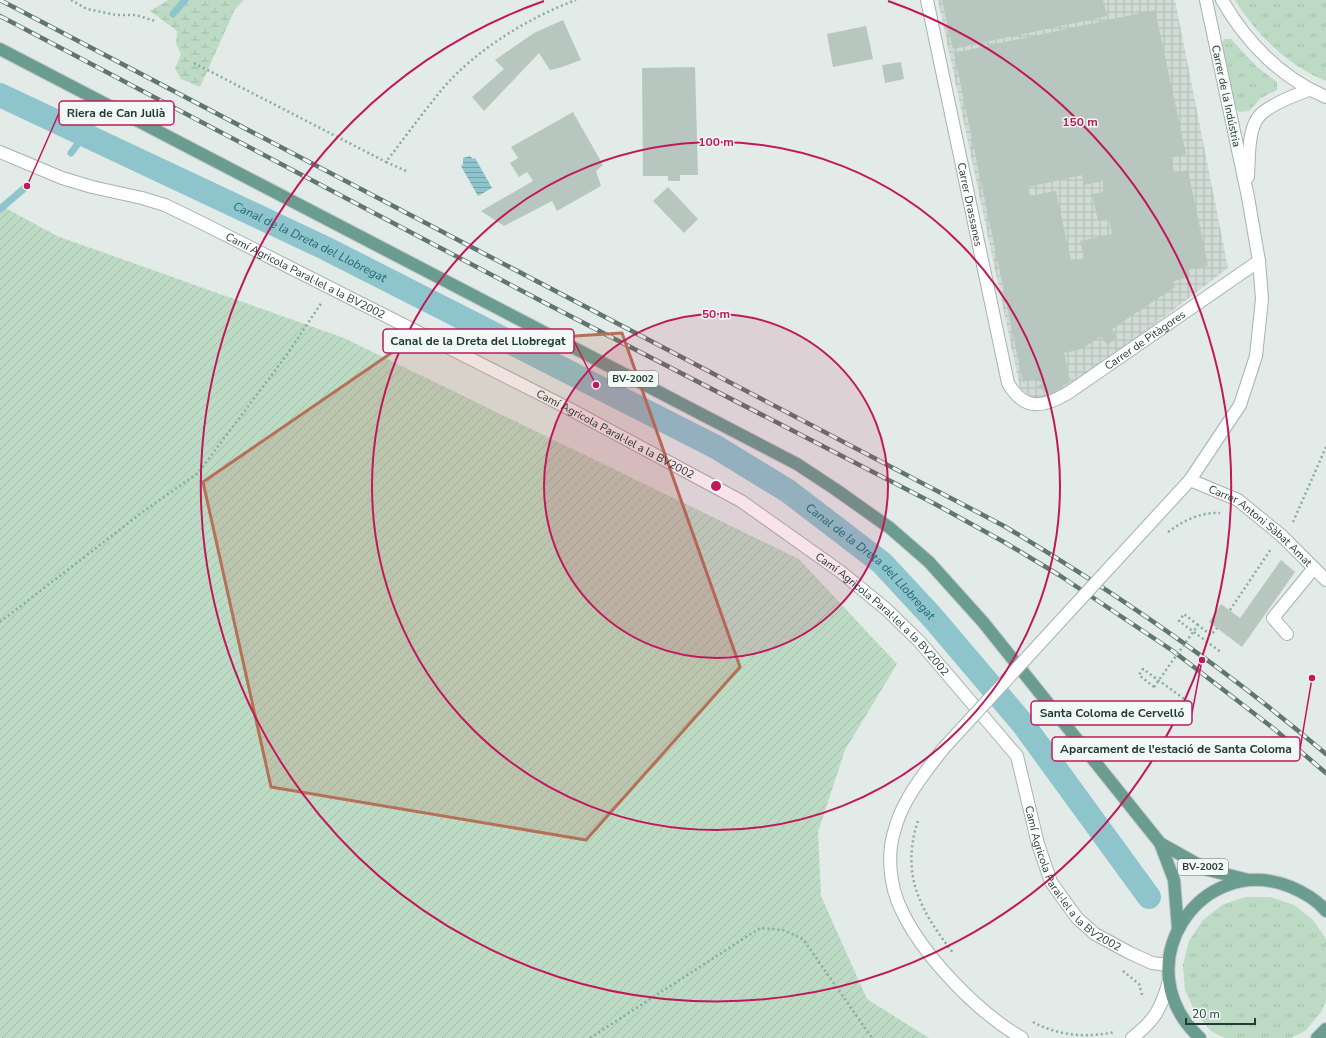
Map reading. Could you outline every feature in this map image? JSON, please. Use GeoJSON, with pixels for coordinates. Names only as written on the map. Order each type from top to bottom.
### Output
{"type":"FeatureCollection","features":[{"type":"Feature","properties":{"kind":"main road","name":"BV-2002"},"geometry":{"type":"LineString","coordinates":[[0,49],[790,461],[835,488],[890,528],[929,562],[983,622],[1160,843],[1174,880],[1178,929]]}},
{"type":"Feature","properties":{"kind":"main road","name":"BV-2002"},"geometry":{"type":"LineString","coordinates":[[1160,843],[1208,870],[1251,880],[1279,882],[1302,892],[1313,899],[1326,911]]}},
{"type":"Feature","properties":{"kind":"main road","name":"BV-2002"},"geometry":{"type":"LineString","coordinates":[[1200,1038],[1182,1017],[1172,996],[1168,965],[1178,929],[1192,909],[1205,898],[1228,886],[1251,880]]}},
{"type":"Feature","properties":{"kind":"main road"},"geometry":{"type":"LineString","coordinates":[[1317,1038],[1326,1029]]}},
{"type":"Feature","properties":{"kind":"street","name":"Carrer Drassanes"},"geometry":{"type":"LineString","coordinates":[[927,0],[1008,383],[1015,395],[1026,402]]}},
{"type":"Feature","properties":{"kind":"street","name":"Carrer de la Indústria"},"geometry":{"type":"LineString","coordinates":[[1206,0],[1246,192]]}},
{"type":"Feature","properties":{"kind":"street"},"geometry":{"type":"LineString","coordinates":[[1222,0],[1251,42],[1274,64],[1309,90],[1326,97]]}},
{"type":"Feature","properties":{"kind":"street"},"geometry":{"type":"LineString","coordinates":[[1022,1038],[980,1007],[931,956],[911,929],[899,905],[893,884],[890,866],[893,833],[900,814],[920,778],[943,749],[1190,480],[1240,405],[1256,356],[1262,299],[1259,261],[1246,192],[1250,143],[1257,118],[1277,103],[1309,90]]}},
{"type":"Feature","properties":{"kind":"street","name":"Camí Agricola Paral·lel a la BV2002"},"geometry":{"type":"LineString","coordinates":[[0,152],[62,178],[165,205],[566,406],[741,501],[802,543],[841,572],[886,609],[920,641],[1017,756],[1038,844],[1051,882],[1077,918],[1095,934],[1130,953],[1152,963],[1168,965]]}},
{"type":"Feature","properties":{"kind":"street","name":"Carrer de Pitàgores"},"geometry":{"type":"LineString","coordinates":[[1026,402],[1039,404],[1052,402],[1068,393],[1259,261]]}},
{"type":"Feature","properties":{"kind":"street","name":"Carrer Antoni Sàbat Amat"},"geometry":{"type":"LineString","coordinates":[[1190,480],[1238,500],[1282,536],[1326,580]]}},
{"type":"Feature","properties":{"kind":"street"},"geometry":{"type":"LineString","coordinates":[[1287,634],[1273,618],[1314,568]]}},
{"type":"Feature","properties":{"kind":"street"},"geometry":{"type":"LineString","coordinates":[[1132,1038],[1147,1026],[1162,1005],[1169,981]]}},
{"type":"Feature","properties":{"kind":"path"},"geometry":{"type":"LineString","coordinates":[[71,0],[87,9],[116,14],[136,15],[156,21]]}},
{"type":"Feature","properties":{"kind":"path"},"geometry":{"type":"LineString","coordinates":[[386,162],[445,86],[469,63],[520,26],[576,0]]}},
{"type":"Feature","properties":{"kind":"path"},"geometry":{"type":"LineString","coordinates":[[194,63],[406,171]]}},
{"type":"Feature","properties":{"kind":"path"},"geometry":{"type":"LineString","coordinates":[[0,622],[144,511],[198,473],[286,356],[331,288]]}},
{"type":"Feature","properties":{"kind":"path"},"geometry":{"type":"LineString","coordinates":[[1292,526],[1326,447]]}},
{"type":"Feature","properties":{"kind":"path"},"geometry":{"type":"LineString","coordinates":[[1165,534],[1180,524],[1202,515],[1212,512],[1226,514]]}},
{"type":"Feature","properties":{"kind":"path"},"geometry":{"type":"LineString","coordinates":[[1230,610],[1272,547],[1267,543]]}},
{"type":"Feature","properties":{"kind":"path"},"geometry":{"type":"LineString","coordinates":[[1217,628],[1211,635],[1184,614],[1179,621],[1222,653]]}},
{"type":"Feature","properties":{"kind":"path"},"geometry":{"type":"LineString","coordinates":[[1194,706],[1143,669],[1139,675],[1154,687],[1198,625]]}},
{"type":"Feature","properties":{"kind":"path"},"geometry":{"type":"LineString","coordinates":[[919,819],[914,834],[911,859],[914,886],[926,914],[955,955]]}},
{"type":"Feature","properties":{"kind":"path"},"geometry":{"type":"LineString","coordinates":[[590,1038],[760,928],[783,930],[803,939],[872,1038]]}},
{"type":"Feature","properties":{"kind":"path"},"geometry":{"type":"LineString","coordinates":[[1027,1019],[1052,1031],[1074,1035],[1103,1034],[1120,1031]]}},
{"type":"Feature","properties":{"kind":"highlighted area"},"geometry":{"type":"Polygon","coordinates":[[[622,333],[740,667],[586,840],[271,787],[203,482],[400,347],[622,333]]]}},
{"type":"Feature","properties":{"kind":"shaded area"},"geometry":{"type":"Polygon","coordinates":[[[938,0],[1175,0],[1228,268],[1044,409],[1020,388],[938,0]]]}},
{"type":"Feature","properties":{"kind":"green space"},"geometry":{"type":"Polygon","coordinates":[[[168,0],[244,0],[235,9],[200,87],[181,79],[175,69],[181,54],[176,44],[177,31],[150,11],[168,0]]]}},
{"type":"Feature","properties":{"kind":"green space"},"geometry":{"type":"Polygon","coordinates":[[[1235,0],[1326,0],[1326,81],[1299,67],[1274,48],[1253,25],[1235,0]]]}},
{"type":"Feature","properties":{"kind":"green space"},"geometry":{"type":"Polygon","coordinates":[[[1224,39],[1231,39],[1257,67],[1277,82],[1277,90],[1261,98],[1249,111],[1239,112],[1236,109],[1222,44],[1224,39]]]}},
{"type":"Feature","properties":{"kind":"green space"},"geometry":{"type":"Polygon","coordinates":[[[0,205],[57,236],[344,338],[799,559],[897,664],[845,750],[818,832],[821,896],[867,999],[929,1038],[0,1038],[0,205]]]}},
{"type":"Feature","properties":{"kind":"green space"},"geometry":{"type":"Polygon","coordinates":[[[1245,897],[1270,897],[1294,905],[1313,920],[1326,939],[1326,1001],[1321,1012],[1305,1031],[1291,1038],[1225,1038],[1211,1031],[1195,1012],[1185,990],[1183,965],[1189,941],[1203,920],[1222,905],[1245,897]]]}},
{"type":"Feature","properties":{"kind":"water"},"geometry":{"type":"Polygon","coordinates":[[[470,156],[473,159],[475,158],[492,188],[478,196],[461,166],[463,165],[463,158],[470,156]]]}},
{"type":"Feature","properties":{"kind":"building"},"geometry":{"type":"Polygon","coordinates":[[[942,0],[1103,0],[1107,16],[953,49],[942,0]]]}},
{"type":"Feature","properties":{"kind":"building"},"geometry":{"type":"Polygon","coordinates":[[[1155,10],[1186,154],[1171,157],[1174,173],[1188,170],[1208,266],[1189,270],[1190,277],[1174,281],[1175,287],[1112,329],[1117,338],[1107,345],[1101,336],[1082,349],[1064,353],[1070,381],[1051,395],[1037,387],[1042,383],[1035,379],[1023,382],[954,53],[1155,10]],[[1082,175],[1028,187],[1030,196],[1056,191],[1071,261],[1084,258],[1080,241],[1112,234],[1109,219],[1098,221],[1092,194],[1103,192],[1103,181],[1084,185],[1082,175]]]}},
{"type":"Feature","properties":{"kind":"building"},"geometry":{"type":"Polygon","coordinates":[[[563,20],[581,60],[550,70],[539,53],[484,111],[472,97],[504,69],[495,60],[534,33],[563,20]]]}},
{"type":"Feature","properties":{"kind":"building"},"geometry":{"type":"Polygon","coordinates":[[[866,26],[873,59],[833,67],[827,34],[866,26]]]}},
{"type":"Feature","properties":{"kind":"building"},"geometry":{"type":"Polygon","coordinates":[[[901,62],[904,79],[885,83],[882,65],[901,62]]]}},
{"type":"Feature","properties":{"kind":"building"},"geometry":{"type":"Polygon","coordinates":[[[695,67],[698,175],[680,175],[680,181],[668,181],[668,176],[643,176],[642,68],[695,67]]]}},
{"type":"Feature","properties":{"kind":"building"},"geometry":{"type":"Polygon","coordinates":[[[573,112],[603,165],[596,171],[601,186],[557,211],[552,201],[504,226],[481,211],[533,181],[527,172],[519,177],[510,163],[518,158],[511,147],[573,112]]]}},
{"type":"Feature","properties":{"kind":"building"},"geometry":{"type":"Polygon","coordinates":[[[668,187],[698,219],[684,233],[653,201],[668,187]]]}},
{"type":"Feature","properties":{"kind":"building"},"geometry":{"type":"Polygon","coordinates":[[[1281,560],[1295,572],[1242,647],[1209,622],[1221,604],[1240,618],[1281,560]]]}},
{"type":"Feature","properties":{"kind":"waterway"},"geometry":{"type":"LineString","coordinates":[[173,14],[185,0]]}},
{"type":"Feature","properties":{"kind":"waterway","name":"Canal de la Dreta del Llobregat"},"geometry":{"type":"LineString","coordinates":[[0,95],[325,248],[716,447],[788,491],[882,563],[933,618],[1023,724],[1149,897]]}},
{"type":"Feature","properties":{"kind":"waterway","name":"Canal de la Dreta del Llobregat"},"geometry":{"type":"LineString","coordinates":[[71,153],[94,122]]}},
{"type":"Feature","properties":{"kind":"waterway"},"geometry":{"type":"LineString","coordinates":[[0,209],[27,186]]}},
{"type":"Feature","properties":{"kind":"railway"},"geometry":{"type":"LineString","coordinates":[[0,0],[1004,526],[1088,578],[1170,633],[1288,722],[1326,754]]}},
{"type":"Feature","properties":{"kind":"railway"},"geometry":{"type":"LineString","coordinates":[[0,16],[545,303],[935,504],[1004,542],[1059,575],[1173,651],[1273,728],[1326,773]]}},
{"type":"Feature","properties":{"kind":"place","name":"Riera de Can Julià"},"geometry":{"type":"Point","coordinates":[27,186]}},
{"type":"Feature","properties":{"kind":"place","name":"Canal de la Dreta del Llobregat"},"geometry":{"type":"Point","coordinates":[596,385]}},
{"type":"Feature","properties":{"kind":"place","name":"Santa Coloma de Cervelló"},"geometry":{"type":"Point","coordinates":[1202,660]}},
{"type":"Feature","properties":{"kind":"place","name":"Aparcament de l'estació de Santa Coloma"},"geometry":{"type":"Point","coordinates":[1312,678]}}]}
